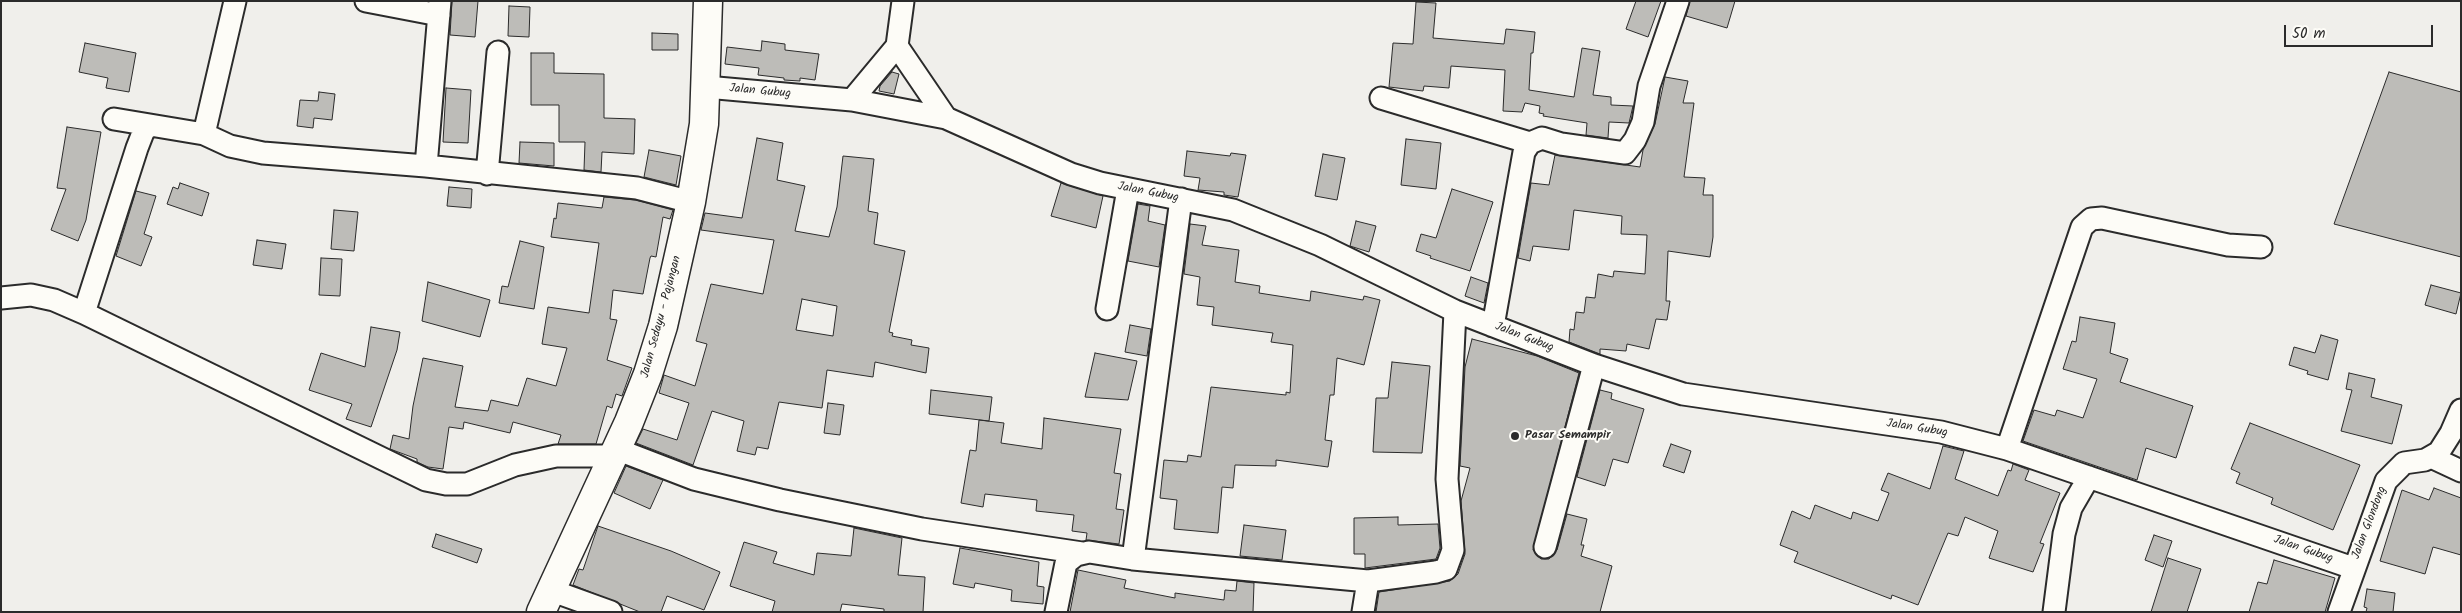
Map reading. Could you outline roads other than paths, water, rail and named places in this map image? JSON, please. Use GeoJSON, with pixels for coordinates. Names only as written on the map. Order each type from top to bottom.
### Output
{"type":"FeatureCollection","features":[{"type":"Feature","properties":{"kind":"main road","name":"Jalan Sedayu - Pajangan"},"geometry":{"type":"LineString","coordinates":[[545,601],[648,374],[662,326],[691,202],[704,124],[708,1]]}},
{"type":"Feature","properties":{"kind":"street"},"geometry":{"type":"LineString","coordinates":[[204,134],[235,1]]}},
{"type":"Feature","properties":{"kind":"street"},"geometry":{"type":"LineString","coordinates":[[366,1],[439,8],[426,166]]}},
{"type":"Feature","properties":{"kind":"street"},"geometry":{"type":"LineString","coordinates":[[852,100],[897,46],[903,1]]}},
{"type":"Feature","properties":{"kind":"street"},"geometry":{"type":"LineString","coordinates":[[1493,326],[1524,152],[1530,143],[1542,138],[1561,144],[1625,153],[1635,140],[1643,122],[1649,86],[1678,1]]}},
{"type":"Feature","properties":{"kind":"street"},"geometry":{"type":"LineString","coordinates":[[897,46],[946,118]]}},
{"type":"Feature","properties":{"kind":"street"},"geometry":{"type":"LineString","coordinates":[[487,174],[498,52]]}},
{"type":"Feature","properties":{"kind":"street","name":"Jalan Gubug"},"geometry":{"type":"LineString","coordinates":[[706,87],[852,100],[946,118],[1071,174],[1100,183],[1233,210],[1320,245],[1455,311],[1594,365],[1683,394],[1941,432],[2007,449],[2353,568]]}},
{"type":"Feature","properties":{"kind":"street"},"geometry":{"type":"LineString","coordinates":[[1381,98],[1530,143]]}},
{"type":"Feature","properties":{"kind":"street"},"geometry":{"type":"LineString","coordinates":[[114,119],[204,134],[230,146],[263,153],[426,166],[487,174],[637,188],[691,202]]}},
{"type":"Feature","properties":{"kind":"street"},"geometry":{"type":"LineString","coordinates":[[84,313],[136,148],[144,130],[150,126]]}},
{"type":"Feature","properties":{"kind":"street"},"geometry":{"type":"LineString","coordinates":[[1108,309],[1128,189]]}},
{"type":"Feature","properties":{"kind":"street"},"geometry":{"type":"LineString","coordinates":[[1133,559],[1181,200]]}},
{"type":"Feature","properties":{"kind":"street"},"geometry":{"type":"LineString","coordinates":[[2007,449],[2082,227],[2090,219],[2102,218],[2228,245],[2261,248]]}},
{"type":"Feature","properties":{"kind":"street"},"geometry":{"type":"LineString","coordinates":[[1,298],[31,295],[54,300],[426,480],[446,484],[467,484],[515,465],[556,456],[614,452],[694,479],[780,500],[922,529],[1082,553]]}},
{"type":"Feature","properties":{"kind":"street"},"geometry":{"type":"LineString","coordinates":[[1056,612],[1066,563],[1076,555],[1089,552],[1133,559],[1368,581],[1446,569],[1453,550],[1447,479],[1455,311]]}},
{"type":"Feature","properties":{"kind":"street"},"geometry":{"type":"LineString","coordinates":[[1545,547],[1594,365]]}},
{"type":"Feature","properties":{"kind":"street"},"geometry":{"type":"LineString","coordinates":[[2431,457],[2439,452],[2451,433],[2461,410]]}},
{"type":"Feature","properties":{"kind":"street"},"geometry":{"type":"LineString","coordinates":[[2431,457],[2461,471]]}},
{"type":"Feature","properties":{"kind":"street","name":"Jalan Glondong"},"geometry":{"type":"LineString","coordinates":[[2339,612],[2353,568],[2386,481],[2404,463],[2431,457]]}},
{"type":"Feature","properties":{"kind":"street"},"geometry":{"type":"LineString","coordinates":[[2054,612],[2064,534],[2071,508],[2088,477]]}},
{"type":"Feature","properties":{"kind":"street"},"geometry":{"type":"LineString","coordinates":[[1362,612],[1368,581]]}},
{"type":"Feature","properties":{"kind":"street"},"geometry":{"type":"LineString","coordinates":[[545,601],[611,612]]}},
{"type":"Feature","properties":{"kind":"place","name":"Pasar Semampir"},"geometry":{"type":"Point","coordinates":[1515,436]}}]}
